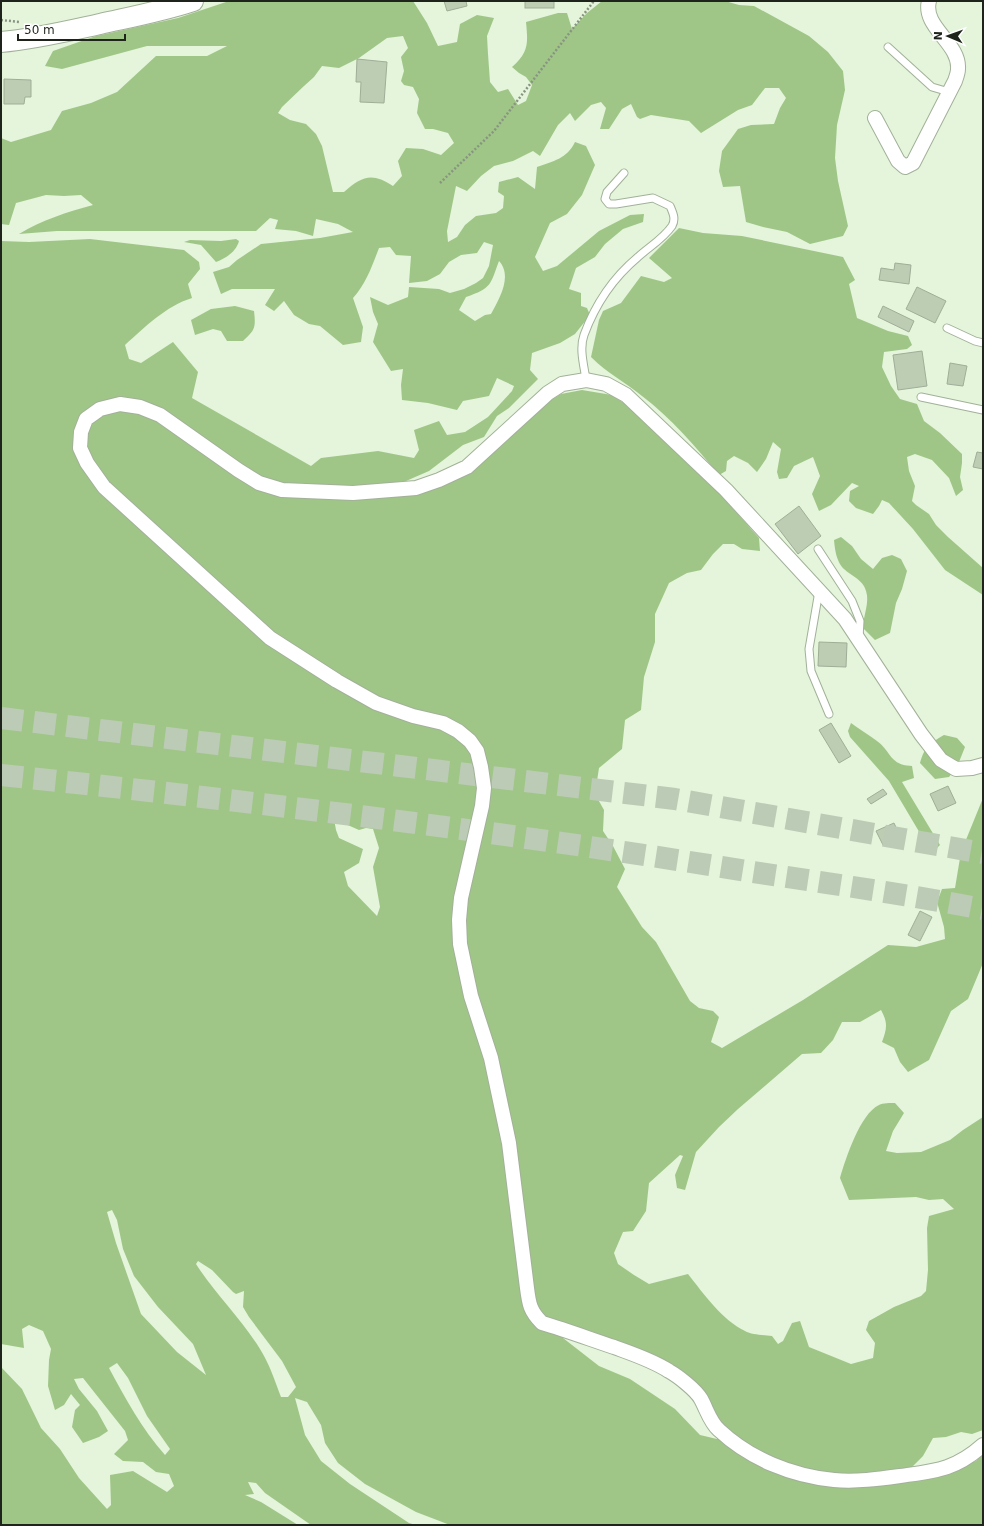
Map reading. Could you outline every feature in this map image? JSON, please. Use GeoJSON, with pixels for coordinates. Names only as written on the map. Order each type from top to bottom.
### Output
{"type":"FeatureCollection","features":[{"type":"Feature","properties":{"kind":"main road"},"geometry":{"type":"LineString","coordinates":[[1,42],[18,41],[64,32],[170,8],[193,1]]}},
{"type":"Feature","properties":{"kind":"street"},"geometry":{"type":"LineString","coordinates":[[875,118],[898,161],[906,167],[913,163],[949,92],[958,70],[958,62],[954,53],[932,20],[927,9],[929,1]]}},
{"type":"Feature","properties":{"kind":"street"},"geometry":{"type":"LineString","coordinates":[[983,765],[972,768],[956,769],[941,760],[921,734],[845,619],[726,490],[626,395],[606,384],[586,380],[562,384],[548,394],[467,467],[440,480],[416,488],[353,493],[282,490],[259,483],[160,415],[140,407],[120,404],[100,409],[86,419],[81,432],[80,448],[87,463],[104,486],[270,638],[337,682],[376,703],[413,716],[443,723],[458,731],[470,741],[477,751],[484,788],[482,806],[461,898],[459,920],[460,944],[471,996],[491,1058],[509,1143],[526,1288],[529,1305],[534,1315],[542,1322],[650,1360],[670,1371],[700,1397],[710,1418],[719,1430],[752,1455],[773,1465],[808,1476],[834,1480],[856,1480],[936,1471],[950,1467],[975,1452],[983,1445]]}},
{"type":"Feature","properties":{"kind":"lane"},"geometry":{"type":"LineString","coordinates":[[888,47],[932,87],[949,92]]}},
{"type":"Feature","properties":{"kind":"lane"},"geometry":{"type":"LineString","coordinates":[[586,380],[581,349],[584,336],[597,306],[615,280],[637,258],[662,238],[672,225],[674,219],[670,206],[653,198],[609,204],[605,199],[607,192],[624,173]]}},
{"type":"Feature","properties":{"kind":"lane"},"geometry":{"type":"LineString","coordinates":[[947,328],[975,341],[983,343]]}},
{"type":"Feature","properties":{"kind":"lane"},"geometry":{"type":"LineString","coordinates":[[921,397],[983,410]]}},
{"type":"Feature","properties":{"kind":"lane"},"geometry":{"type":"LineString","coordinates":[[818,549],[852,601],[860,621],[859,640]]}},
{"type":"Feature","properties":{"kind":"lane"},"geometry":{"type":"LineString","coordinates":[[819,591],[809,650],[811,671],[829,714]]}},
{"type":"Feature","properties":{"kind":"path"},"geometry":{"type":"LineString","coordinates":[[440,183],[494,131],[594,1]]}},
{"type":"Feature","properties":{"kind":"green space"},"geometry":{"type":"Polygon","coordinates":[[[229,1],[413,1],[427,23],[438,46],[457,42],[460,24],[477,15],[494,18],[487,36],[490,82],[498,92],[508,89],[518,105],[526,101],[532,85],[526,77],[512,67],[522,57],[526,47],[526,22],[558,13],[567,13],[572,29],[587,13],[602,1],[725,1],[739,5],[754,6],[809,36],[828,52],[843,71],[845,90],[837,125],[835,158],[838,181],[848,226],[843,236],[810,244],[787,232],[746,222],[740,186],[723,187],[719,171],[722,151],[738,129],[751,125],[774,124],[780,108],[786,98],[779,88],[765,88],[752,105],[738,110],[701,133],[689,121],[651,115],[640,119],[637,117],[631,104],[622,109],[609,129],[600,129],[606,108],[601,102],[591,105],[575,121],[570,113],[558,125],[540,156],[533,151],[513,161],[494,166],[481,176],[467,191],[456,186],[447,231],[448,242],[457,237],[465,225],[476,216],[496,213],[503,208],[504,196],[498,192],[499,182],[518,177],[535,189],[537,167],[564,156],[572,148],[575,142],[586,146],[595,165],[582,195],[567,214],[550,223],[535,257],[543,271],[557,266],[599,231],[630,215],[644,214],[643,222],[623,229],[605,244],[595,257],[576,268],[569,289],[581,293],[581,306],[587,308],[590,315],[575,334],[560,343],[532,353],[530,370],[538,379],[509,408],[497,416],[484,437],[463,445],[429,471],[406,481],[367,486],[438,486],[536,409],[561,394],[582,390],[612,395],[637,412],[707,479],[759,538],[760,551],[742,549],[734,544],[723,544],[701,570],[687,573],[669,583],[655,614],[655,642],[644,677],[641,710],[625,720],[622,749],[599,768],[595,794],[604,810],[603,831],[625,869],[617,887],[642,927],[656,942],[690,1001],[699,1008],[713,1011],[719,1017],[711,1042],[722,1048],[803,1000],[888,945],[916,947],[945,939],[944,927],[937,902],[942,889],[955,888],[961,852],[983,798],[983,963],[968,999],[951,1011],[929,1060],[908,1072],[900,1062],[894,1048],[882,1042],[886,1026],[881,1010],[860,1022],[842,1022],[833,1040],[821,1053],[802,1054],[719,1127],[696,1152],[685,1190],[677,1188],[675,1175],[683,1156],[680,1155],[649,1183],[646,1211],[633,1231],[623,1232],[614,1253],[618,1264],[649,1284],[688,1274],[728,1320],[748,1332],[772,1336],[778,1344],[783,1341],[792,1323],[800,1321],[809,1347],[851,1364],[873,1358],[875,1343],[866,1330],[869,1321],[894,1307],[921,1296],[926,1291],[928,1270],[927,1228],[929,1216],[954,1209],[943,1199],[929,1200],[916,1197],[849,1200],[840,1178],[855,1137],[866,1117],[872,1110],[885,1103],[895,1103],[904,1113],[893,1131],[886,1151],[897,1153],[921,1152],[950,1140],[983,1117],[983,1430],[972,1434],[961,1432],[946,1437],[933,1438],[923,1456],[910,1469],[918,1479],[976,1461],[983,1453],[983,1525],[450,1525],[416,1512],[365,1484],[338,1463],[325,1443],[321,1425],[307,1402],[295,1398],[305,1435],[321,1461],[350,1484],[409,1523],[416,1525],[311,1525],[265,1493],[256,1483],[248,1482],[254,1494],[245,1495],[261,1502],[298,1525],[1,1525],[1,1367],[22,1389],[41,1428],[60,1449],[79,1478],[107,1509],[111,1505],[110,1475],[133,1471],[167,1492],[174,1486],[169,1474],[156,1472],[143,1462],[123,1461],[114,1454],[128,1440],[125,1431],[83,1378],[74,1379],[79,1389],[97,1411],[108,1431],[99,1437],[83,1443],[72,1427],[75,1410],[80,1405],[71,1394],[64,1405],[55,1410],[48,1386],[51,1349],[43,1331],[29,1325],[22,1329],[24,1348],[1,1344],[1,241],[29,242],[90,239],[184,250],[199,262],[200,269],[188,284],[192,298],[173,306],[148,324],[125,345],[129,359],[141,363],[173,342],[198,372],[192,398],[311,466],[321,458],[378,451],[414,458],[419,450],[414,430],[439,421],[447,435],[465,432],[488,417],[512,391],[514,386],[497,378],[489,396],[463,401],[457,410],[428,403],[402,400],[401,385],[403,369],[391,371],[373,342],[378,324],[373,312],[370,297],[388,305],[408,297],[409,287],[439,289],[450,293],[464,289],[483,278],[489,266],[493,245],[484,242],[477,253],[461,255],[449,262],[440,274],[427,281],[409,283],[411,256],[396,255],[390,247],[379,248],[365,281],[358,293],[353,298],[363,327],[361,342],[343,345],[320,326],[309,324],[294,315],[284,301],[274,311],[265,305],[275,289],[232,289],[221,294],[213,272],[229,267],[261,244],[320,238],[353,232],[338,224],[316,219],[313,236],[296,231],[275,229],[278,220],[270,218],[256,231],[57,231],[19,234],[55,217],[93,205],[81,195],[46,195],[16,203],[9,225],[1,224],[1,138],[11,142],[51,130],[62,111],[91,103],[117,92],[156,56],[207,56],[227,46],[147,46],[62,69],[45,66],[53,51],[96,36],[178,18],[229,1]],[[403,36],[387,38],[359,58],[339,68],[322,66],[314,77],[282,107],[278,113],[290,120],[306,124],[316,134],[322,146],[333,192],[344,192],[356,182],[367,178],[379,179],[393,186],[402,176],[398,161],[406,148],[423,149],[441,155],[454,143],[448,133],[433,129],[425,129],[417,113],[419,99],[413,87],[404,85],[401,81],[404,71],[401,57],[408,48],[403,36]],[[499,261],[489,285],[481,291],[466,297],[459,310],[475,321],[485,315],[491,314],[501,295],[505,280],[503,267],[499,261]],[[334,819],[339,838],[363,849],[359,863],[344,872],[348,886],[377,916],[380,907],[373,867],[379,848],[373,829],[366,828],[359,830],[334,819]],[[112,1210],[107,1212],[116,1243],[141,1314],[177,1352],[206,1375],[193,1344],[158,1307],[134,1276],[123,1249],[117,1220],[112,1210]],[[198,1261],[196,1264],[253,1338],[269,1366],[281,1397],[288,1397],[296,1387],[282,1361],[243,1307],[244,1291],[236,1294],[212,1270],[198,1261]],[[588,1330],[572,1332],[563,1338],[599,1366],[630,1379],[675,1409],[700,1435],[717,1439],[723,1428],[696,1384],[655,1355],[588,1330]],[[117,1363],[109,1368],[141,1424],[165,1455],[170,1449],[147,1416],[128,1378],[117,1363]]]}},
{"type":"Feature","properties":{"kind":"green space"},"geometry":{"type":"Polygon","coordinates":[[[679,228],[703,233],[742,236],[843,257],[855,280],[849,284],[857,318],[888,331],[908,336],[912,345],[907,349],[884,352],[882,367],[891,386],[900,399],[917,404],[924,421],[940,433],[962,454],[960,477],[963,490],[956,496],[949,478],[932,460],[915,454],[907,457],[909,471],[915,486],[912,501],[929,514],[936,525],[948,537],[983,568],[983,595],[945,570],[913,529],[889,503],[882,500],[873,514],[856,508],[849,501],[850,491],[859,486],[852,483],[831,505],[819,511],[812,494],[820,476],[813,457],[794,466],[787,478],[779,479],[777,472],[781,449],[773,442],[766,459],[757,472],[748,463],[734,456],[727,461],[726,471],[719,475],[673,423],[636,391],[603,368],[591,357],[599,320],[603,311],[621,303],[641,276],[664,282],[672,278],[649,258],[679,228]]]}},
{"type":"Feature","properties":{"kind":"green space"},"geometry":{"type":"Polygon","coordinates":[[[236,239],[239,241],[236,248],[227,256],[216,262],[201,245],[184,242],[190,240],[221,241],[236,239]]]}},
{"type":"Feature","properties":{"kind":"green space"},"geometry":{"type":"Polygon","coordinates":[[[235,306],[254,311],[254,328],[243,341],[227,341],[221,331],[213,329],[195,335],[191,320],[211,309],[235,306]]]}},
{"type":"Feature","properties":{"kind":"green space"},"geometry":{"type":"Polygon","coordinates":[[[841,537],[852,546],[861,559],[873,569],[882,558],[892,555],[901,559],[907,571],[896,603],[890,633],[875,640],[863,628],[867,604],[867,595],[864,587],[859,580],[842,567],[837,558],[834,540],[841,537]]]}},
{"type":"Feature","properties":{"kind":"green space"},"geometry":{"type":"Polygon","coordinates":[[[851,723],[882,745],[895,761],[912,766],[914,778],[902,782],[940,845],[936,849],[924,840],[889,781],[850,737],[848,731],[851,723]]]}},
{"type":"Feature","properties":{"kind":"green space"},"geometry":{"type":"Polygon","coordinates":[[[944,735],[957,738],[965,747],[957,767],[949,777],[935,779],[920,763],[928,746],[944,735]]]}},
{"type":"Feature","properties":{"kind":"building"},"geometry":{"type":"Polygon","coordinates":[[[444,1],[466,1],[467,6],[447,11],[444,1]]]}},
{"type":"Feature","properties":{"kind":"building"},"geometry":{"type":"Polygon","coordinates":[[[525,1],[554,1],[554,8],[525,8],[525,1]]]}},
{"type":"Feature","properties":{"kind":"building"},"geometry":{"type":"Polygon","coordinates":[[[357,59],[387,62],[384,103],[360,102],[361,82],[356,82],[357,59]]]}},
{"type":"Feature","properties":{"kind":"building"},"geometry":{"type":"Polygon","coordinates":[[[4,79],[31,80],[31,97],[25,97],[24,104],[4,104],[4,79]]]}},
{"type":"Feature","properties":{"kind":"building"},"geometry":{"type":"Polygon","coordinates":[[[895,263],[911,265],[909,284],[879,280],[881,268],[894,270],[895,263]]]}},
{"type":"Feature","properties":{"kind":"building"},"geometry":{"type":"Polygon","coordinates":[[[917,287],[946,301],[935,323],[906,309],[917,287]]]}},
{"type":"Feature","properties":{"kind":"building"},"geometry":{"type":"Polygon","coordinates":[[[883,306],[914,321],[909,332],[878,317],[883,306]]]}},
{"type":"Feature","properties":{"kind":"building"},"geometry":{"type":"Polygon","coordinates":[[[922,351],[927,386],[898,390],[893,355],[922,351]]]}},
{"type":"Feature","properties":{"kind":"building"},"geometry":{"type":"Polygon","coordinates":[[[950,363],[967,366],[963,386],[947,384],[950,363]]]}},
{"type":"Feature","properties":{"kind":"building"},"geometry":{"type":"Polygon","coordinates":[[[977,452],[983,453],[983,469],[973,467],[977,452]]]}},
{"type":"Feature","properties":{"kind":"building"},"geometry":{"type":"Polygon","coordinates":[[[799,506],[821,536],[798,554],[775,524],[799,506]]]}},
{"type":"Feature","properties":{"kind":"building"},"geometry":{"type":"Polygon","coordinates":[[[819,642],[847,643],[846,667],[818,666],[819,642]]]}},
{"type":"Feature","properties":{"kind":"building"},"geometry":{"type":"Polygon","coordinates":[[[831,723],[851,756],[839,763],[819,730],[831,723]]]}},
{"type":"Feature","properties":{"kind":"building"},"geometry":{"type":"Polygon","coordinates":[[[948,786],[956,803],[938,811],[930,794],[948,786]]]}},
{"type":"Feature","properties":{"kind":"building"},"geometry":{"type":"Polygon","coordinates":[[[883,789],[887,794],[871,804],[867,799],[883,789]]]}},
{"type":"Feature","properties":{"kind":"building"},"geometry":{"type":"Polygon","coordinates":[[[894,823],[900,836],[883,845],[876,831],[894,823]]]}},
{"type":"Feature","properties":{"kind":"building"},"geometry":{"type":"Polygon","coordinates":[[[920,911],[932,917],[920,941],[908,935],[920,911]]]}},
{"type":"Feature","properties":{"kind":"tunnel"},"geometry":{"type":"LineString","coordinates":[[1,718],[675,799],[983,853]]}},
{"type":"Feature","properties":{"kind":"tunnel"},"geometry":{"type":"LineString","coordinates":[[1,775],[188,795],[468,830],[654,856],[924,898],[983,909]]}}]}
